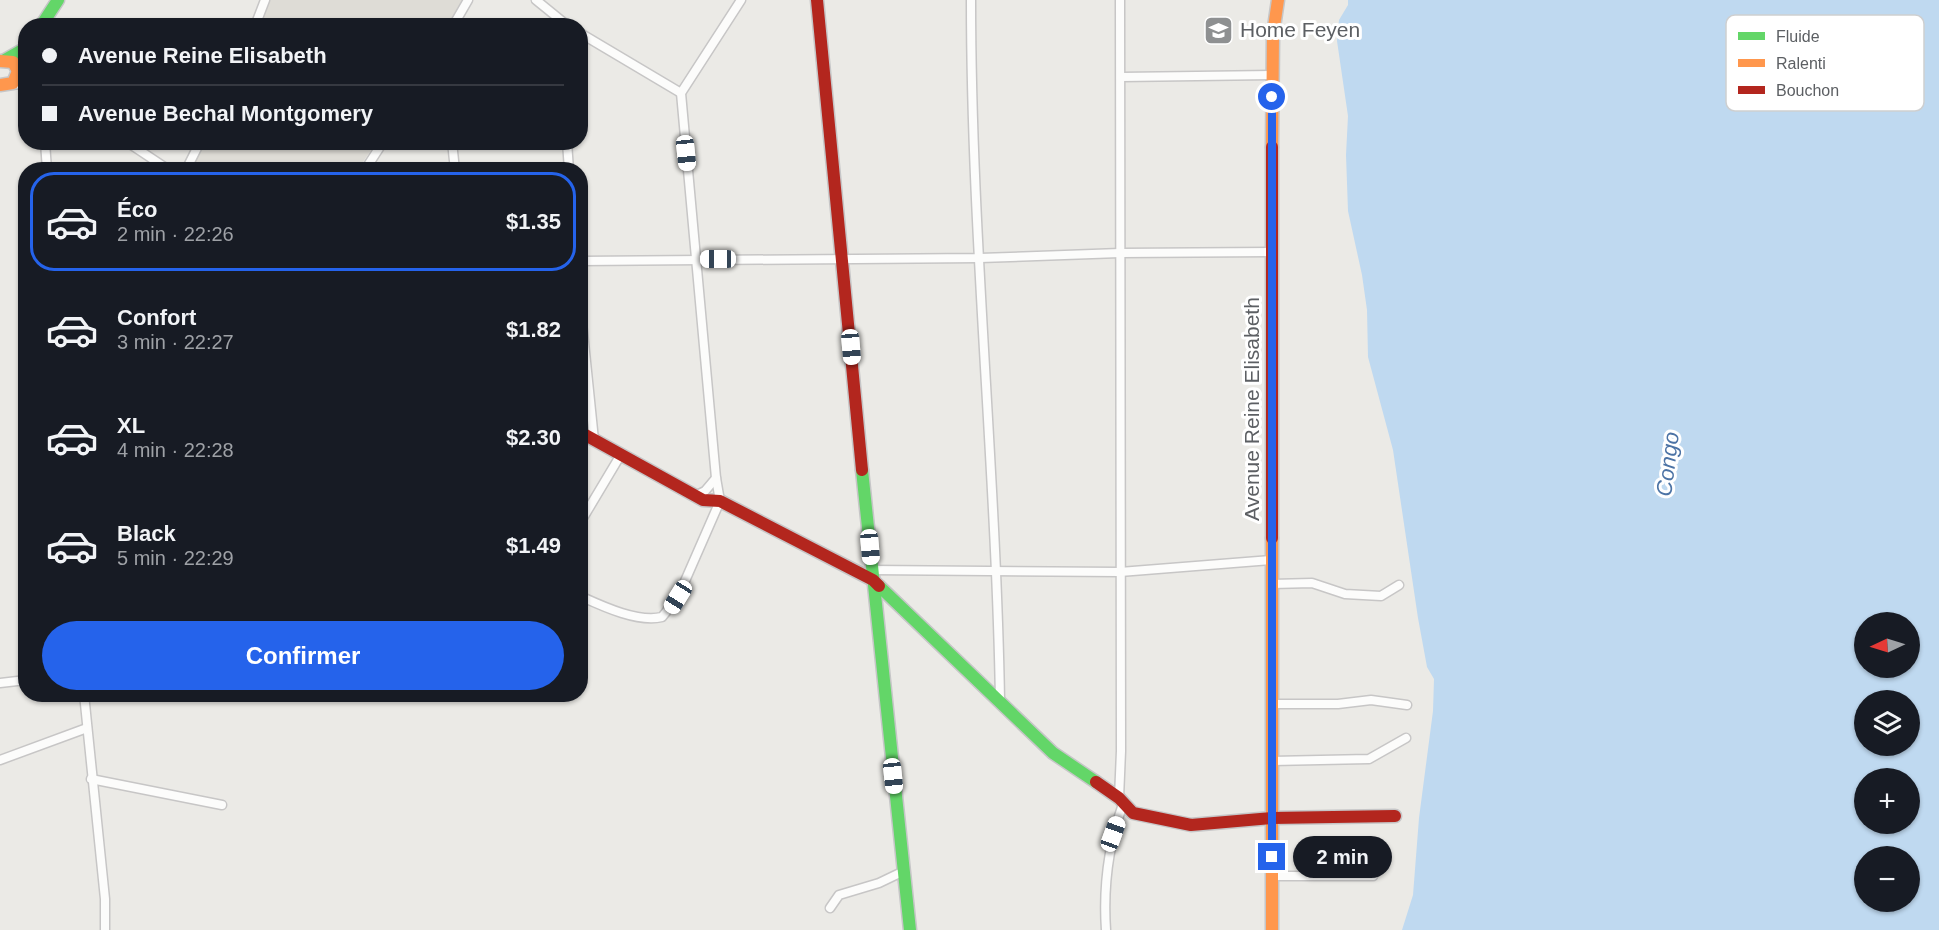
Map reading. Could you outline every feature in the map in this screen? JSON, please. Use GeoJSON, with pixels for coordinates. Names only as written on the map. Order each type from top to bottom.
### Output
{"type":"FeatureCollection","features":[{"type":"Feature","properties":{"kind":"street"},"geometry":{"type":"LineString","coordinates":[[46,18],[58,0]]}},
{"type":"Feature","properties":{"kind":"street"},"geometry":{"type":"LineString","coordinates":[[258,18],[265,0]]}},
{"type":"Feature","properties":{"kind":"street"},"geometry":{"type":"LineString","coordinates":[[458,18],[468,0]]}},
{"type":"Feature","properties":{"kind":"street"},"geometry":{"type":"LineString","coordinates":[[536,0],[553,18]]}},
{"type":"Feature","properties":{"kind":"street"},"geometry":{"type":"LineString","coordinates":[[588,600],[609,609],[649,618],[662,616],[678,597],[720,501],[681,93],[741,0]]}},
{"type":"Feature","properties":{"kind":"street"},"geometry":{"type":"LineString","coordinates":[[817,0],[872,575],[910,930]]}},
{"type":"Feature","properties":{"kind":"street"},"geometry":{"type":"LineString","coordinates":[[971,0],[971,68],[997,571],[1000,700]]}},
{"type":"Feature","properties":{"kind":"street"},"geometry":{"type":"LineString","coordinates":[[1106,930],[1104,901],[1107,865],[1121,801],[1120,0]]}},
{"type":"Feature","properties":{"kind":"street","name":"Avenue Reine Elisabeth"},"geometry":{"type":"LineString","coordinates":[[1272,930],[1272,75],[1273,34],[1278,0]]}},
{"type":"Feature","properties":{"kind":"street"},"geometry":{"type":"LineString","coordinates":[[588,38],[681,93]]}},
{"type":"Feature","properties":{"kind":"street"},"geometry":{"type":"LineString","coordinates":[[3,60],[18,53]]}},
{"type":"Feature","properties":{"kind":"street"},"geometry":{"type":"LineString","coordinates":[[3,60],[13,62],[18,69]]}},
{"type":"Feature","properties":{"kind":"street"},"geometry":{"type":"LineString","coordinates":[[1121,77],[1272,75]]}},
{"type":"Feature","properties":{"kind":"street"},"geometry":{"type":"LineString","coordinates":[[6,85],[16,81],[18,76]]}},
{"type":"Feature","properties":{"kind":"street"},"geometry":{"type":"LineString","coordinates":[[139,150],[157,162]]}},
{"type":"Feature","properties":{"kind":"street"},"geometry":{"type":"LineString","coordinates":[[588,261],[980,258],[1120,253],[1272,252]]}},
{"type":"Feature","properties":{"kind":"street"},"geometry":{"type":"LineString","coordinates":[[588,389],[594,440]]}},
{"type":"Feature","properties":{"kind":"street"},"geometry":{"type":"LineString","coordinates":[[588,437],[703,500],[720,501],[872,575],[1053,753],[1121,801],[1133,813],[1191,825],[1272,818],[1395,816]]}},
{"type":"Feature","properties":{"kind":"street"},"geometry":{"type":"LineString","coordinates":[[588,511],[620,456]]}},
{"type":"Feature","properties":{"kind":"street"},"geometry":{"type":"LineString","coordinates":[[695,496],[705,491],[716,478]]}},
{"type":"Feature","properties":{"kind":"street"},"geometry":{"type":"LineString","coordinates":[[872,575],[997,571],[1120,572],[1271,560]]}},
{"type":"Feature","properties":{"kind":"street"},"geometry":{"type":"LineString","coordinates":[[1272,584],[1312,583],[1345,594],[1381,596],[1399,585]]}},
{"type":"Feature","properties":{"kind":"street"},"geometry":{"type":"LineString","coordinates":[[0,683],[18,681]]}},
{"type":"Feature","properties":{"kind":"street"},"geometry":{"type":"LineString","coordinates":[[1272,704],[1338,704],[1371,700],[1407,705]]}},
{"type":"Feature","properties":{"kind":"street"},"geometry":{"type":"LineString","coordinates":[[85,702],[105,899],[105,930]]}},
{"type":"Feature","properties":{"kind":"street"},"geometry":{"type":"LineString","coordinates":[[0,760],[87,728]]}},
{"type":"Feature","properties":{"kind":"street"},"geometry":{"type":"LineString","coordinates":[[1272,761],[1369,759],[1406,738]]}},
{"type":"Feature","properties":{"kind":"street"},"geometry":{"type":"LineString","coordinates":[[91,778],[222,805]]}},
{"type":"Feature","properties":{"kind":"street"},"geometry":{"type":"LineString","coordinates":[[830,908],[840,895],[879,883],[904,871]]}},
{"type":"Feature","properties":{"kind":"street"},"geometry":{"type":"LineString","coordinates":[[1273,876],[1373,876]]}},
{"type":"Feature","properties":{"kind":"shaded area"},"geometry":{"type":"Polygon","coordinates":[[[267,0],[467,0],[455,18],[259,18],[267,0]]]}},
{"type":"Feature","properties":{"kind":"shaded area"},"geometry":{"type":"Polygon","coordinates":[[[196,150],[371,150],[363,162],[190,162],[196,150]]]}},
{"type":"Feature","properties":{"kind":"water","name":"Congo"},"geometry":{"type":"Polygon","coordinates":[[[1348,0],[1939,0],[1939,930],[1402,930],[1413,895],[1419,818],[1433,711],[1434,679],[1427,667],[1418,618],[1393,450],[1368,357],[1367,310],[1348,211],[1346,155],[1348,116],[1337,41],[1339,20],[1348,5],[1348,0]]]}},
{"type":"Feature","properties":{"kind":"traffic: fast"},"geometry":{"type":"LineString","coordinates":[[46,18],[58,0]]}},
{"type":"Feature","properties":{"kind":"traffic: fast"},"geometry":{"type":"LineString","coordinates":[[5,60],[18,53]]}},
{"type":"Feature","properties":{"kind":"traffic: fast"},"geometry":{"type":"LineString","coordinates":[[862,470],[910,930]]}},
{"type":"Feature","properties":{"kind":"traffic: fast"},"geometry":{"type":"LineString","coordinates":[[879,586],[1053,753],[1096,782]]}},
{"type":"Feature","properties":{"kind":"traffic: slow"},"geometry":{"type":"LineString","coordinates":[[1272,147],[1273,34],[1278,0]]}},
{"type":"Feature","properties":{"kind":"traffic: slow"},"geometry":{"type":"LineString","coordinates":[[0,61],[13,62],[18,71],[13,83],[0,85]]}},
{"type":"Feature","properties":{"kind":"traffic: slow"},"geometry":{"type":"LineString","coordinates":[[1272,538],[1272,930]]}},
{"type":"Feature","properties":{"kind":"traffic: jam"},"geometry":{"type":"LineString","coordinates":[[817,0],[862,470]]}},
{"type":"Feature","properties":{"kind":"traffic: jam"},"geometry":{"type":"LineString","coordinates":[[1272,147],[1272,538]]}},
{"type":"Feature","properties":{"kind":"traffic: jam"},"geometry":{"type":"LineString","coordinates":[[588,436],[703,500],[720,501],[873,580],[879,586]]}},
{"type":"Feature","properties":{"kind":"traffic: jam"},"geometry":{"type":"LineString","coordinates":[[1096,782],[1119,798],[1133,813],[1191,825],[1272,818],[1395,816]]}},
{"type":"Feature","properties":{"kind":"place","name":"Home Feyen"},"geometry":{"type":"Point","coordinates":[1219,30]}},
{"type":"Feature","properties":{"kind":"route"},"geometry":{"type":"LineString","coordinates":[[1272,97],[1272,857]]}}]}
